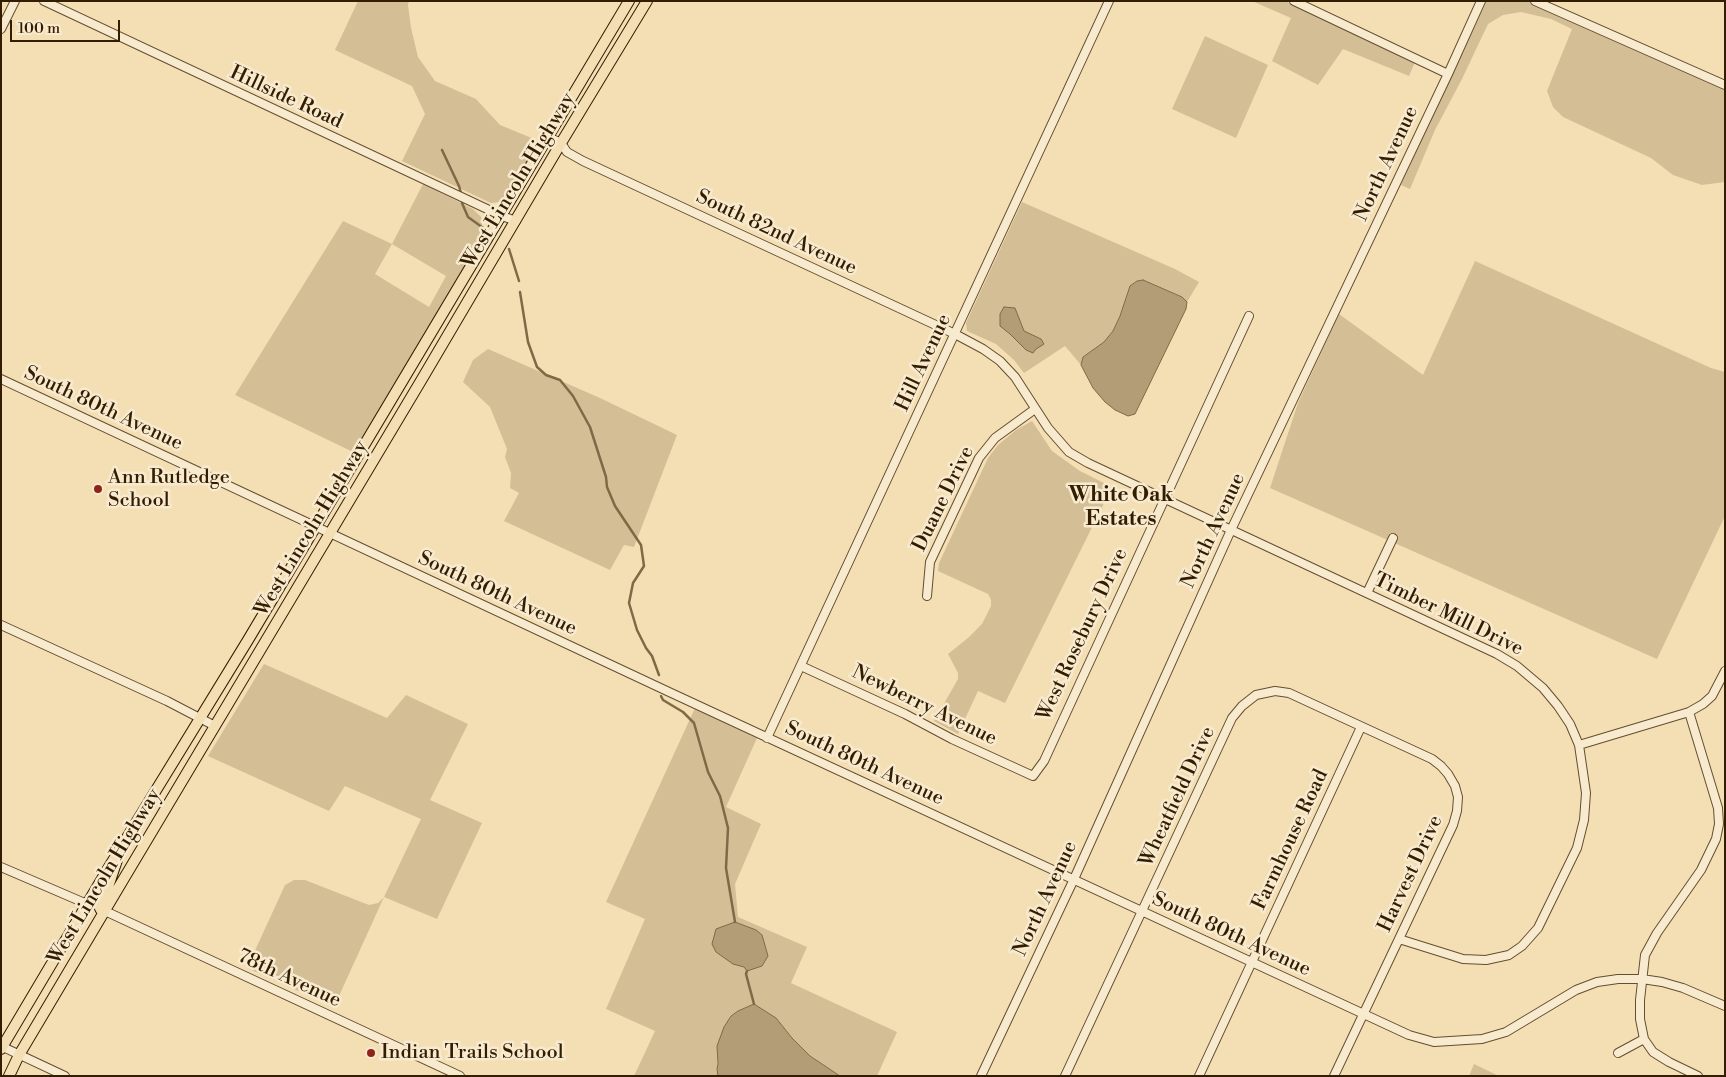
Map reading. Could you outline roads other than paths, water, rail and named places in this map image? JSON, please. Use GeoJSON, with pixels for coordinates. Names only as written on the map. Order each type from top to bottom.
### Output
{"type":"FeatureCollection","features":[{"type":"Feature","properties":{"kind":"main road","name":"West Lincoln Highway"},"geometry":{"type":"LineString","coordinates":[[2,1047],[123,843],[316,527],[629,1]]}},
{"type":"Feature","properties":{"kind":"main road","name":"West Lincoln Highway"},"geometry":{"type":"LineString","coordinates":[[9,1076],[19,1054],[647,1]]}},
{"type":"Feature","properties":{"kind":"main road"},"geometry":{"type":"LineString","coordinates":[[105,911],[101,910],[100,906],[123,843]]}},
{"type":"Feature","properties":{"kind":"street"},"geometry":{"type":"LineString","coordinates":[[1,29],[15,1]]}},
{"type":"Feature","properties":{"kind":"street","name":"Hillside Road"},"geometry":{"type":"LineString","coordinates":[[44,1],[516,221]]}},
{"type":"Feature","properties":{"kind":"street","name":"Hill Avenue"},"geometry":{"type":"LineString","coordinates":[[767,738],[1109,1]]}},
{"type":"Feature","properties":{"kind":"street"},"geometry":{"type":"LineString","coordinates":[[1294,1],[1448,74]]}},
{"type":"Feature","properties":{"kind":"street","name":"North Avenue"},"geometry":{"type":"LineString","coordinates":[[981,1076],[1074,880],[1231,530],[1481,1]]}},
{"type":"Feature","properties":{"kind":"street"},"geometry":{"type":"LineString","coordinates":[[1535,1],[1725,85]]}},
{"type":"Feature","properties":{"kind":"street","name":"South 82nd Avenue"},"geometry":{"type":"LineString","coordinates":[[548,137],[561,143],[567,152],[583,161],[955,334],[983,349],[1000,361],[1015,377],[1035,409]]}},
{"type":"Feature","properties":{"kind":"street","name":"West Rosebury Drive"},"geometry":{"type":"LineString","coordinates":[[1033,776],[1044,761],[1249,316]]}},
{"type":"Feature","properties":{"kind":"street","name":"South 80th Avenue"},"geometry":{"type":"LineString","coordinates":[[1,379],[767,738],[1409,1035],[1434,1042],[1482,1039],[1506,1032],[1562,998],[1597,982],[1618,979],[1642,979],[1662,982],[1683,988],[1725,1006]]}},
{"type":"Feature","properties":{"kind":"street","name":"Timber Mill Drive"},"geometry":{"type":"LineString","coordinates":[[1035,409],[1048,428],[1069,452],[1088,464],[1497,654],[1517,666],[1543,688],[1558,706],[1570,724],[1579,745],[1586,793],[1584,820],[1576,848],[1538,928],[1522,946],[1509,955],[1486,960],[1462,958],[1399,939]]}},
{"type":"Feature","properties":{"kind":"street","name":"Duane Drive"},"geometry":{"type":"LineString","coordinates":[[927,596],[930,562],[979,458],[995,438],[1035,409]]}},
{"type":"Feature","properties":{"kind":"street"},"geometry":{"type":"LineString","coordinates":[[1368,593],[1393,538]]}},
{"type":"Feature","properties":{"kind":"street"},"geometry":{"type":"LineString","coordinates":[[1,625],[167,701],[215,726]]}},
{"type":"Feature","properties":{"kind":"street","name":"Newberry Avenue"},"geometry":{"type":"LineString","coordinates":[[801,666],[1033,776]]}},
{"type":"Feature","properties":{"kind":"street"},"geometry":{"type":"LineString","coordinates":[[1579,745],[1689,712],[1712,696],[1725,671]]}},
{"type":"Feature","properties":{"kind":"street","name":"Wheatfield Drive"},"geometry":{"type":"LineString","coordinates":[[1065,1076],[1232,718],[1242,706],[1256,696],[1275,691],[1289,693],[1361,727]]}},
{"type":"Feature","properties":{"kind":"street"},"geometry":{"type":"LineString","coordinates":[[1689,712],[1718,808],[1719,824],[1716,839],[1701,870],[1645,954],[1640,1019],[1644,1039],[1653,1052],[1698,1076]]}},
{"type":"Feature","properties":{"kind":"street","name":"Harvest Drive"},"geometry":{"type":"LineString","coordinates":[[1334,1076],[1453,825],[1457,811],[1458,797],[1452,780],[1437,762],[1361,727]]}},
{"type":"Feature","properties":{"kind":"street","name":"Farmhouse Road"},"geometry":{"type":"LineString","coordinates":[[1199,1076],[1361,727]]}},
{"type":"Feature","properties":{"kind":"street"},"geometry":{"type":"LineString","coordinates":[[1,867],[87,904]]}},
{"type":"Feature","properties":{"kind":"street","name":"78th Avenue"},"geometry":{"type":"LineString","coordinates":[[105,911],[460,1076]]}},
{"type":"Feature","properties":{"kind":"street"},"geometry":{"type":"LineString","coordinates":[[1618,1052],[1644,1039]]}},
{"type":"Feature","properties":{"kind":"street"},"geometry":{"type":"LineString","coordinates":[[2,1047],[65,1076]]}},
{"type":"Feature","properties":{"kind":"waterway"},"geometry":{"type":"LineString","coordinates":[[442,150],[461,193]]}},
{"type":"Feature","properties":{"kind":"waterway"},"geometry":{"type":"LineString","coordinates":[[462,203],[468,217],[486,230]]}},
{"type":"Feature","properties":{"kind":"waterway"},"geometry":{"type":"LineString","coordinates":[[509,249],[519,281]]}},
{"type":"Feature","properties":{"kind":"waterway"},"geometry":{"type":"LineString","coordinates":[[520,292],[528,342],[537,367],[546,375],[560,380],[573,396],[590,427],[606,477],[607,487],[615,506],[641,545],[644,566],[633,583],[629,603],[637,630],[652,656],[659,675]]}},
{"type":"Feature","properties":{"kind":"waterway"},"geometry":{"type":"LineString","coordinates":[[661,696],[663,700],[683,712],[694,723],[708,772],[720,796],[728,828],[726,868],[735,922]]}},
{"type":"Feature","properties":{"kind":"waterway"},"geometry":{"type":"LineString","coordinates":[[747,971],[746,974],[754,1004]]}},
{"type":"Feature","properties":{"kind":"place","name":"Ann Rutledge School"},"geometry":{"type":"Point","coordinates":[98,489]}},
{"type":"Feature","properties":{"kind":"place","name":"Indian Trails School"},"geometry":{"type":"Point","coordinates":[371,1053]}},
{"type":"Feature","properties":{"kind":"district","name":"White Oak Estates"},"geometry":{"type":"Point","coordinates":[1121,508]}}]}
